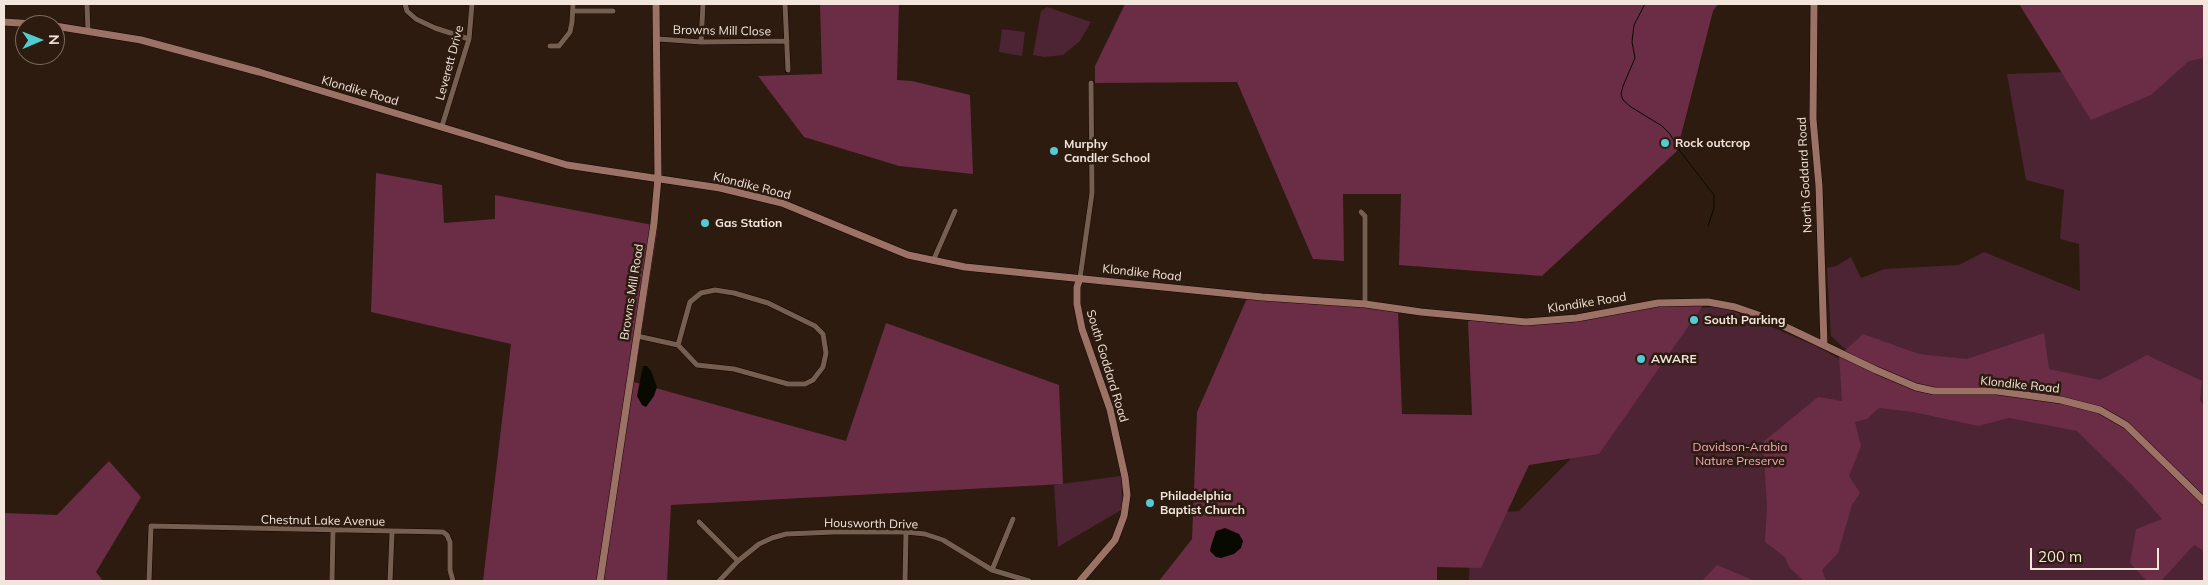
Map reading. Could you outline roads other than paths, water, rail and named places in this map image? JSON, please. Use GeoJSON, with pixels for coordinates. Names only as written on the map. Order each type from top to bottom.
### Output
{"type":"FeatureCollection","features":[{"type":"Feature","properties":{"kind":"main road","name":"Browns Mill Road"},"geometry":{"type":"LineString","coordinates":[[600,581],[636,336],[651,249],[658,178],[658,39],[656,4]]}},
{"type":"Feature","properties":{"kind":"main road","name":"North Goddard Road"},"geometry":{"type":"LineString","coordinates":[[1814,4],[1813,120],[1820,201],[1824,345]]}},
{"type":"Feature","properties":{"kind":"main road","name":"Klondike Road"},"geometry":{"type":"LineString","coordinates":[[65,28],[141,40],[442,126],[567,165],[720,188],[782,203],[908,255],[933,262],[965,267],[1254,296],[1365,304],[1420,312],[1526,322],[1577,318],[1658,304],[1708,302],[1755,313],[1908,384],[1934,391],[1997,391],[2061,400],[2100,410],[2126,425],[2204,501]]}},
{"type":"Feature","properties":{"kind":"main road","name":"South Goddard Road"},"geometry":{"type":"LineString","coordinates":[[1080,278],[1077,287],[1077,304],[1082,329],[1110,408],[1127,495],[1124,516],[1114,540],[1080,581]]}},
{"type":"Feature","properties":{"kind":"street"},"geometry":{"type":"LineString","coordinates":[[87,4],[88,31]]}},
{"type":"Feature","properties":{"kind":"street"},"geometry":{"type":"LineString","coordinates":[[405,4],[407,11],[416,19],[469,40]]}},
{"type":"Feature","properties":{"kind":"street","name":"Leverett Drive"},"geometry":{"type":"LineString","coordinates":[[442,126],[469,40],[472,4]]}},
{"type":"Feature","properties":{"kind":"street"},"geometry":{"type":"LineString","coordinates":[[550,46],[558,46],[567,37],[572,27],[573,4]]}},
{"type":"Feature","properties":{"kind":"street"},"geometry":{"type":"LineString","coordinates":[[702,42],[703,4]]}},
{"type":"Feature","properties":{"kind":"street"},"geometry":{"type":"LineString","coordinates":[[783,4],[788,70]]}},
{"type":"Feature","properties":{"kind":"street"},"geometry":{"type":"LineString","coordinates":[[573,11],[613,11]]}},
{"type":"Feature","properties":{"kind":"street","name":"Browns Mill Close"},"geometry":{"type":"LineString","coordinates":[[658,39],[702,42],[787,41]]}},
{"type":"Feature","properties":{"kind":"street","name":"South Goddard Road"},"geometry":{"type":"LineString","coordinates":[[1080,278],[1092,193],[1091,83]]}},
{"type":"Feature","properties":{"kind":"street"},"geometry":{"type":"LineString","coordinates":[[933,262],[955,211]]}},
{"type":"Feature","properties":{"kind":"street"},"geometry":{"type":"LineString","coordinates":[[1361,212],[1365,216],[1365,304]]}},
{"type":"Feature","properties":{"kind":"street"},"geometry":{"type":"LineString","coordinates":[[636,336],[678,345],[697,365],[734,369],[788,384],[805,384],[814,380],[823,368],[826,353],[824,339],[815,326],[768,303],[716,290],[700,291],[686,309],[678,345]]}},
{"type":"Feature","properties":{"kind":"street"},"geometry":{"type":"LineString","coordinates":[[992,570],[1012,519]]}},
{"type":"Feature","properties":{"kind":"street"},"geometry":{"type":"LineString","coordinates":[[699,522],[738,561]]}},
{"type":"Feature","properties":{"kind":"street","name":"Chestnut Lake Avenue"},"geometry":{"type":"LineString","coordinates":[[149,581],[151,526],[443,532],[447,534],[450,542],[450,570],[453,581]]}},
{"type":"Feature","properties":{"kind":"street"},"geometry":{"type":"LineString","coordinates":[[332,581],[333,531]]}},
{"type":"Feature","properties":{"kind":"street"},"geometry":{"type":"LineString","coordinates":[[390,581],[392,532]]}},
{"type":"Feature","properties":{"kind":"street"},"geometry":{"type":"LineString","coordinates":[[905,581],[906,532]]}},
{"type":"Feature","properties":{"kind":"street","name":"Housworth Drive"},"geometry":{"type":"LineString","coordinates":[[719,581],[738,561],[759,544],[786,534],[906,532],[925,534],[943,540],[992,570],[1029,581]]}},
{"type":"Feature","properties":{"kind":"waterway"},"geometry":{"type":"LineString","coordinates":[[1645,4],[1634,25],[1632,42],[1635,58],[1621,94],[1623,100],[1631,107],[1662,126],[1670,134],[1680,151],[1714,195],[1714,208],[1708,226]]}},
{"type":"Feature","properties":{"kind":"place","name":"Rock outcrop"},"geometry":{"type":"Point","coordinates":[1665,143]}},
{"type":"Feature","properties":{"kind":"place","name":"Murphy Candler School"},"geometry":{"type":"Point","coordinates":[1054,151]}},
{"type":"Feature","properties":{"kind":"place","name":"Gas Station"},"geometry":{"type":"Point","coordinates":[705,223]}},
{"type":"Feature","properties":{"kind":"place","name":"South Parking"},"geometry":{"type":"Point","coordinates":[1694,320]}},
{"type":"Feature","properties":{"kind":"place","name":"AWARE"},"geometry":{"type":"Point","coordinates":[1641,359]}},
{"type":"Feature","properties":{"kind":"place","name":"Philadelphia Baptist Church"},"geometry":{"type":"Point","coordinates":[1150,503]}},
{"type":"Feature","properties":{"kind":"park label","name":"Davidson-Arabia Nature Preserve"},"geometry":{"type":"Point","coordinates":[1740,454]}}]}
